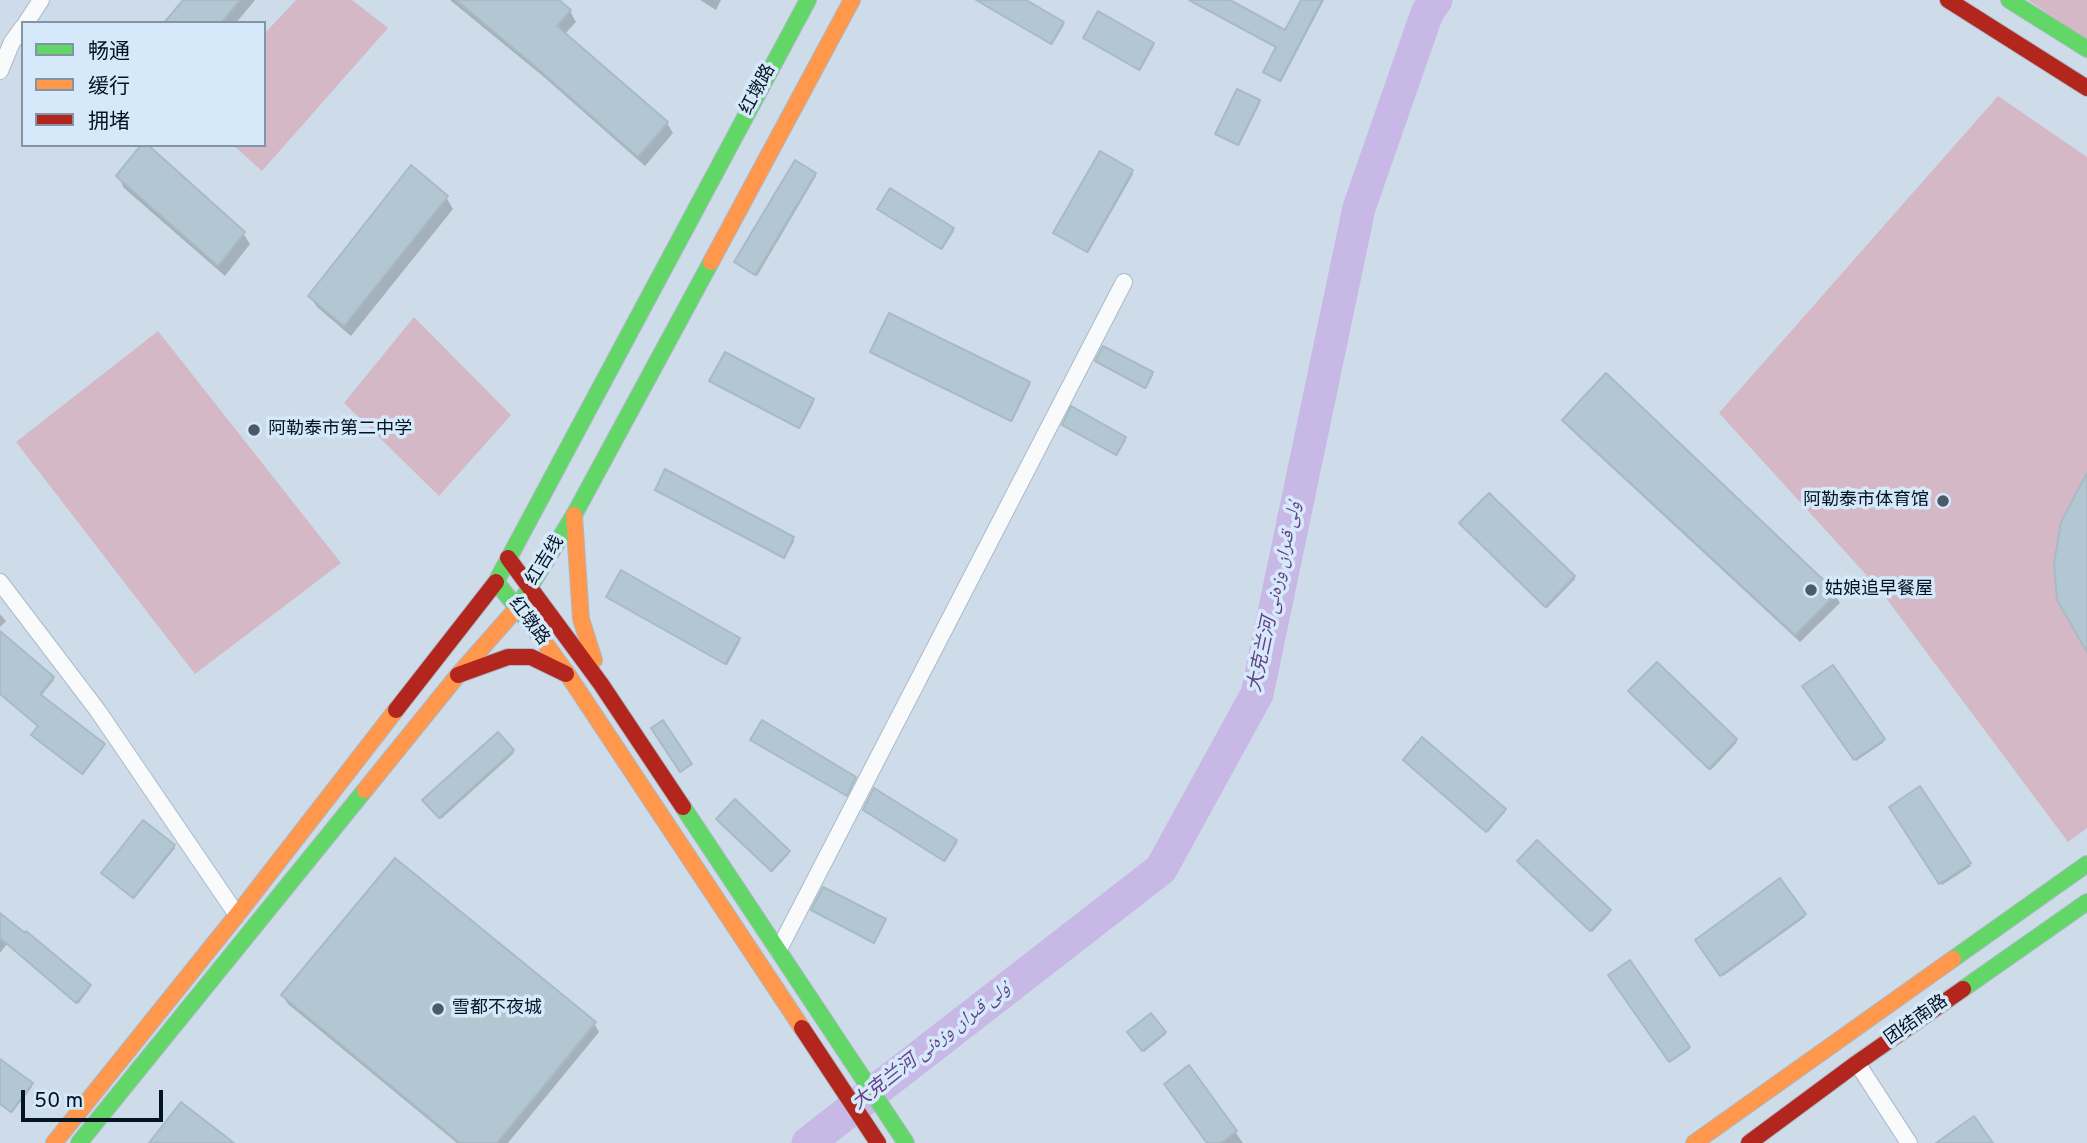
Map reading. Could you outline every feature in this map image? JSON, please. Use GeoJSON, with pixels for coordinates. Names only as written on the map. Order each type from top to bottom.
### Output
{"type":"FeatureCollection","features":[{"type":"Feature","properties":{"kind":"main road","name":"红墩路"},"geometry":{"type":"LineString","coordinates":[[808,0],[496,582],[568,675],[878,1143]]}},
{"type":"Feature","properties":{"kind":"main road"},"geometry":{"type":"LineString","coordinates":[[601,684],[581,619],[574,515],[852,0]]}},
{"type":"Feature","properties":{"kind":"main road"},"geometry":{"type":"LineString","coordinates":[[1948,0],[2087,88]]}},
{"type":"Feature","properties":{"kind":"main road"},"geometry":{"type":"LineString","coordinates":[[2009,0],[2087,49]]}},
{"type":"Feature","properties":{"kind":"main road","name":"红吉线"},"geometry":{"type":"LineString","coordinates":[[79,1143],[458,675],[518,607],[574,515]]}},
{"type":"Feature","properties":{"kind":"main road"},"geometry":{"type":"LineString","coordinates":[[508,558],[601,684],[906,1143]]}},
{"type":"Feature","properties":{"kind":"main road"},"geometry":{"type":"LineString","coordinates":[[54,1143],[237,915],[496,582]]}},
{"type":"Feature","properties":{"kind":"main road"},"geometry":{"type":"LineString","coordinates":[[458,675],[508,657],[531,657],[568,675]]}},
{"type":"Feature","properties":{"kind":"main road"},"geometry":{"type":"LineString","coordinates":[[1694,1143],[2087,864]]}},
{"type":"Feature","properties":{"kind":"main road","name":"团结南路"},"geometry":{"type":"LineString","coordinates":[[1749,1143],[1857,1063],[2087,902]]}},
{"type":"Feature","properties":{"kind":"street"},"geometry":{"type":"LineString","coordinates":[[27,21],[41,0]]}},
{"type":"Feature","properties":{"kind":"street"},"geometry":{"type":"LineString","coordinates":[[0,71],[12,42],[21,29]]}},
{"type":"Feature","properties":{"kind":"street"},"geometry":{"type":"LineString","coordinates":[[778,951],[1124,282]]}},
{"type":"Feature","properties":{"kind":"street"},"geometry":{"type":"LineString","coordinates":[[0,582],[98,711],[237,915]]}},
{"type":"Feature","properties":{"kind":"street"},"geometry":{"type":"LineString","coordinates":[[1857,1063],[1909,1143]]}},
{"type":"Feature","properties":{"kind":"shaded area"},"geometry":{"type":"Polygon","coordinates":[[[296,0],[352,0],[388,28],[262,171],[235,147],[266,147],[266,32],[296,0]]]}},
{"type":"Feature","properties":{"kind":"shaded area"},"geometry":{"type":"Polygon","coordinates":[[[2028,0],[2087,0],[2087,40],[2028,0]]]}},
{"type":"Feature","properties":{"kind":"shaded area","name":"阿勒泰市体育馆"},"geometry":{"type":"Polygon","coordinates":[[[1998,96],[2087,157],[2087,828],[2068,842],[1880,590],[1719,413],[1998,96]]]}},
{"type":"Feature","properties":{"kind":"shaded area"},"geometry":{"type":"Polygon","coordinates":[[[414,317],[511,415],[439,496],[344,403],[414,317]]]}},
{"type":"Feature","properties":{"kind":"shaded area"},"geometry":{"type":"Polygon","coordinates":[[[158,331],[341,563],[195,674],[16,442],[158,331]]]}},
{"type":"Feature","properties":{"kind":"building"},"geometry":{"type":"Polygon","coordinates":[[[183,0],[240,0],[223,21],[166,21],[183,0]]]}},
{"type":"Feature","properties":{"kind":"building"},"geometry":{"type":"Polygon","coordinates":[[[456,0],[559,0],[571,10],[557,26],[668,122],[638,157],[456,0]]]}},
{"type":"Feature","properties":{"kind":"building"},"geometry":{"type":"Polygon","coordinates":[[[976,0],[1026,0],[1064,22],[1051,44],[976,0]]]}},
{"type":"Feature","properties":{"kind":"building"},"geometry":{"type":"Polygon","coordinates":[[[1189,0],[1230,0],[1285,30],[1301,0],[1322,0],[1280,81],[1263,72],[1276,47],[1189,0]]]}},
{"type":"Feature","properties":{"kind":"building"},"geometry":{"type":"Polygon","coordinates":[[[1098,11],[1154,43],[1139,70],[1083,38],[1098,11]]]}},
{"type":"Feature","properties":{"kind":"building"},"geometry":{"type":"Polygon","coordinates":[[[1237,89],[1260,100],[1238,145],[1215,134],[1237,89]]]}},
{"type":"Feature","properties":{"kind":"building"},"geometry":{"type":"Polygon","coordinates":[[[139,147],[150,147],[245,232],[218,266],[116,176],[139,147]]]}},
{"type":"Feature","properties":{"kind":"building"},"geometry":{"type":"Polygon","coordinates":[[[1100,151],[1133,170],[1087,252],[1053,233],[1100,151]]]}},
{"type":"Feature","properties":{"kind":"building"},"geometry":{"type":"Polygon","coordinates":[[[795,160],[816,173],[755,275],[734,262],[795,160]]]}},
{"type":"Feature","properties":{"kind":"building"},"geometry":{"type":"Polygon","coordinates":[[[411,165],[448,196],[344,326],[308,296],[411,165]]]}},
{"type":"Feature","properties":{"kind":"building"},"geometry":{"type":"Polygon","coordinates":[[[890,188],[954,228],[941,249],[877,209],[890,188]]]}},
{"type":"Feature","properties":{"kind":"building"},"geometry":{"type":"Polygon","coordinates":[[[889,313],[1030,382],[1011,421],[870,352],[889,313]]]}},
{"type":"Feature","properties":{"kind":"building"},"geometry":{"type":"Polygon","coordinates":[[[1103,346],[1153,372],[1145,388],[1095,361],[1103,346]]]}},
{"type":"Feature","properties":{"kind":"building"},"geometry":{"type":"Polygon","coordinates":[[[725,352],[814,399],[799,428],[709,381],[725,352]]]}},
{"type":"Feature","properties":{"kind":"building"},"geometry":{"type":"Polygon","coordinates":[[[1606,373],[1837,593],[1795,635],[1562,420],[1606,373]]]}},
{"type":"Feature","properties":{"kind":"building"},"geometry":{"type":"Polygon","coordinates":[[[1071,406],[1126,437],[1116,455],[1062,425],[1071,406]]]}},
{"type":"Feature","properties":{"kind":"building"},"geometry":{"type":"Polygon","coordinates":[[[665,469],[794,537],[784,558],[655,490],[665,469]]]}},
{"type":"Feature","properties":{"kind":"building"},"geometry":{"type":"Polygon","coordinates":[[[2087,473],[2087,652],[2057,600],[2054,564],[2061,522],[2087,473]]]}},
{"type":"Feature","properties":{"kind":"building"},"geometry":{"type":"Polygon","coordinates":[[[1489,493],[1575,576],[1545,607],[1459,523],[1489,493]]]}},
{"type":"Feature","properties":{"kind":"building"},"geometry":{"type":"Polygon","coordinates":[[[621,570],[740,638],[725,664],[606,597],[621,570]]]}},
{"type":"Feature","properties":{"kind":"building"},"geometry":{"type":"Polygon","coordinates":[[[0,631],[54,677],[40,694],[105,744],[82,774],[31,735],[38,726],[0,694],[0,631]]]}},
{"type":"Feature","properties":{"kind":"building"},"geometry":{"type":"Polygon","coordinates":[[[1657,662],[1737,739],[1709,769],[1628,691],[1657,662]]]}},
{"type":"Feature","properties":{"kind":"building"},"geometry":{"type":"Polygon","coordinates":[[[1833,665],[1885,739],[1854,760],[1802,686],[1833,665]]]}},
{"type":"Feature","properties":{"kind":"building"},"geometry":{"type":"Polygon","coordinates":[[[663,720],[692,764],[680,772],[651,728],[663,720]]]}},
{"type":"Feature","properties":{"kind":"building"},"geometry":{"type":"Polygon","coordinates":[[[762,720],[856,777],[847,796],[750,740],[762,720]]]}},
{"type":"Feature","properties":{"kind":"building"},"geometry":{"type":"Polygon","coordinates":[[[498,732],[514,750],[439,818],[422,800],[498,732]]]}},
{"type":"Feature","properties":{"kind":"building"},"geometry":{"type":"Polygon","coordinates":[[[1422,737],[1506,809],[1486,832],[1403,760],[1422,737]]]}},
{"type":"Feature","properties":{"kind":"building"},"geometry":{"type":"Polygon","coordinates":[[[1920,786],[1971,863],[1939,884],[1889,807],[1920,786]]]}},
{"type":"Feature","properties":{"kind":"building"},"geometry":{"type":"Polygon","coordinates":[[[874,788],[957,840],[944,861],[863,810],[874,788]]]}},
{"type":"Feature","properties":{"kind":"building"},"geometry":{"type":"Polygon","coordinates":[[[735,799],[790,851],[771,871],[716,819],[735,799]]]}},
{"type":"Feature","properties":{"kind":"building"},"geometry":{"type":"Polygon","coordinates":[[[143,820],[175,845],[133,898],[101,873],[143,820]]]}},
{"type":"Feature","properties":{"kind":"building"},"geometry":{"type":"Polygon","coordinates":[[[1537,840],[1611,910],[1590,931],[1517,861],[1537,840]]]}},
{"type":"Feature","properties":{"kind":"building","name":"雪都不夜城"},"geometry":{"type":"Polygon","coordinates":[[[395,858],[596,1022],[497,1143],[460,1143],[281,995],[395,858]]]}},
{"type":"Feature","properties":{"kind":"building"},"geometry":{"type":"Polygon","coordinates":[[[1780,878],[1806,914],[1720,976],[1695,940],[1780,878]]]}},
{"type":"Feature","properties":{"kind":"building"},"geometry":{"type":"Polygon","coordinates":[[[823,887],[886,919],[874,943],[811,910],[823,887]]]}},
{"type":"Feature","properties":{"kind":"building"},"geometry":{"type":"Polygon","coordinates":[[[0,913],[91,985],[76,1003],[0,938],[0,913]]]}},
{"type":"Feature","properties":{"kind":"building"},"geometry":{"type":"Polygon","coordinates":[[[1630,960],[1690,1047],[1669,1062],[1608,975],[1630,960]]]}},
{"type":"Feature","properties":{"kind":"building"},"geometry":{"type":"Polygon","coordinates":[[[1151,1013],[1166,1032],[1142,1051],[1127,1032],[1151,1013]]]}},
{"type":"Feature","properties":{"kind":"building"},"geometry":{"type":"Polygon","coordinates":[[[0,1059],[33,1083],[11,1112],[0,1104],[0,1059]]]}},
{"type":"Feature","properties":{"kind":"building"},"geometry":{"type":"Polygon","coordinates":[[[1189,1065],[1237,1131],[1221,1143],[1207,1143],[1164,1084],[1189,1065]]]}},
{"type":"Feature","properties":{"kind":"building"},"geometry":{"type":"Polygon","coordinates":[[[181,1102],[234,1143],[149,1143],[181,1102]]]}},
{"type":"Feature","properties":{"kind":"building"},"geometry":{"type":"Polygon","coordinates":[[[1974,1116],[1993,1143],[1936,1143],[1974,1116]]]}},
{"type":"Feature","properties":{"kind":"waterway","name":"大克兰河 ۇلى قىران وزەنى"},"geometry":{"type":"LineString","coordinates":[[808,1143],[1161,869],[1257,694],[1359,208],[1427,13],[1436,0]]}},
{"type":"Feature","properties":{"kind":"traffic: fast"},"geometry":{"type":"LineString","coordinates":[[537,632],[496,582],[808,0]]}},
{"type":"Feature","properties":{"kind":"traffic: fast"},"geometry":{"type":"LineString","coordinates":[[2009,0],[2087,49]]}},
{"type":"Feature","properties":{"kind":"traffic: fast"},"geometry":{"type":"LineString","coordinates":[[520,603],[574,515],[711,262]]}},
{"type":"Feature","properties":{"kind":"traffic: fast"},"geometry":{"type":"LineString","coordinates":[[79,1143],[365,790]]}},
{"type":"Feature","properties":{"kind":"traffic: fast"},"geometry":{"type":"LineString","coordinates":[[683,807],[906,1143]]}},
{"type":"Feature","properties":{"kind":"traffic: fast"},"geometry":{"type":"LineString","coordinates":[[1953,959],[2087,864]]}},
{"type":"Feature","properties":{"kind":"traffic: fast"},"geometry":{"type":"LineString","coordinates":[[1963,989],[2087,902]]}},
{"type":"Feature","properties":{"kind":"traffic: slow"},"geometry":{"type":"LineString","coordinates":[[711,262],[852,0]]}},
{"type":"Feature","properties":{"kind":"traffic: slow"},"geometry":{"type":"LineString","coordinates":[[574,515],[581,619],[594,660]]}},
{"type":"Feature","properties":{"kind":"traffic: slow"},"geometry":{"type":"LineString","coordinates":[[365,790],[458,675],[518,607]]}},
{"type":"Feature","properties":{"kind":"traffic: slow"},"geometry":{"type":"LineString","coordinates":[[537,632],[802,1028]]}},
{"type":"Feature","properties":{"kind":"traffic: slow"},"geometry":{"type":"LineString","coordinates":[[54,1143],[237,915],[396,710]]}},
{"type":"Feature","properties":{"kind":"traffic: slow"},"geometry":{"type":"LineString","coordinates":[[1694,1143],[1953,959]]}},
{"type":"Feature","properties":{"kind":"traffic: jam"},"geometry":{"type":"LineString","coordinates":[[1948,0],[2087,88]]}},
{"type":"Feature","properties":{"kind":"traffic: jam"},"geometry":{"type":"LineString","coordinates":[[508,558],[601,684],[683,807]]}},
{"type":"Feature","properties":{"kind":"traffic: jam"},"geometry":{"type":"LineString","coordinates":[[396,710],[496,582]]}},
{"type":"Feature","properties":{"kind":"traffic: jam"},"geometry":{"type":"LineString","coordinates":[[458,675],[508,657],[531,657],[566,674]]}},
{"type":"Feature","properties":{"kind":"traffic: jam"},"geometry":{"type":"LineString","coordinates":[[1749,1143],[1963,989]]}},
{"type":"Feature","properties":{"kind":"traffic: jam"},"geometry":{"type":"LineString","coordinates":[[802,1028],[878,1143]]}},
{"type":"Feature","properties":{"kind":"place","name":"阿勒泰市第二中学"},"geometry":{"type":"Point","coordinates":[254,430]}},
{"type":"Feature","properties":{"kind":"place","name":"阿勒泰市体育馆"},"geometry":{"type":"Point","coordinates":[1943,501]}},
{"type":"Feature","properties":{"kind":"place","name":"姑娘追早餐屋"},"geometry":{"type":"Point","coordinates":[1811,590]}},
{"type":"Feature","properties":{"kind":"place","name":"雪都不夜城"},"geometry":{"type":"Point","coordinates":[438,1009]}}]}
